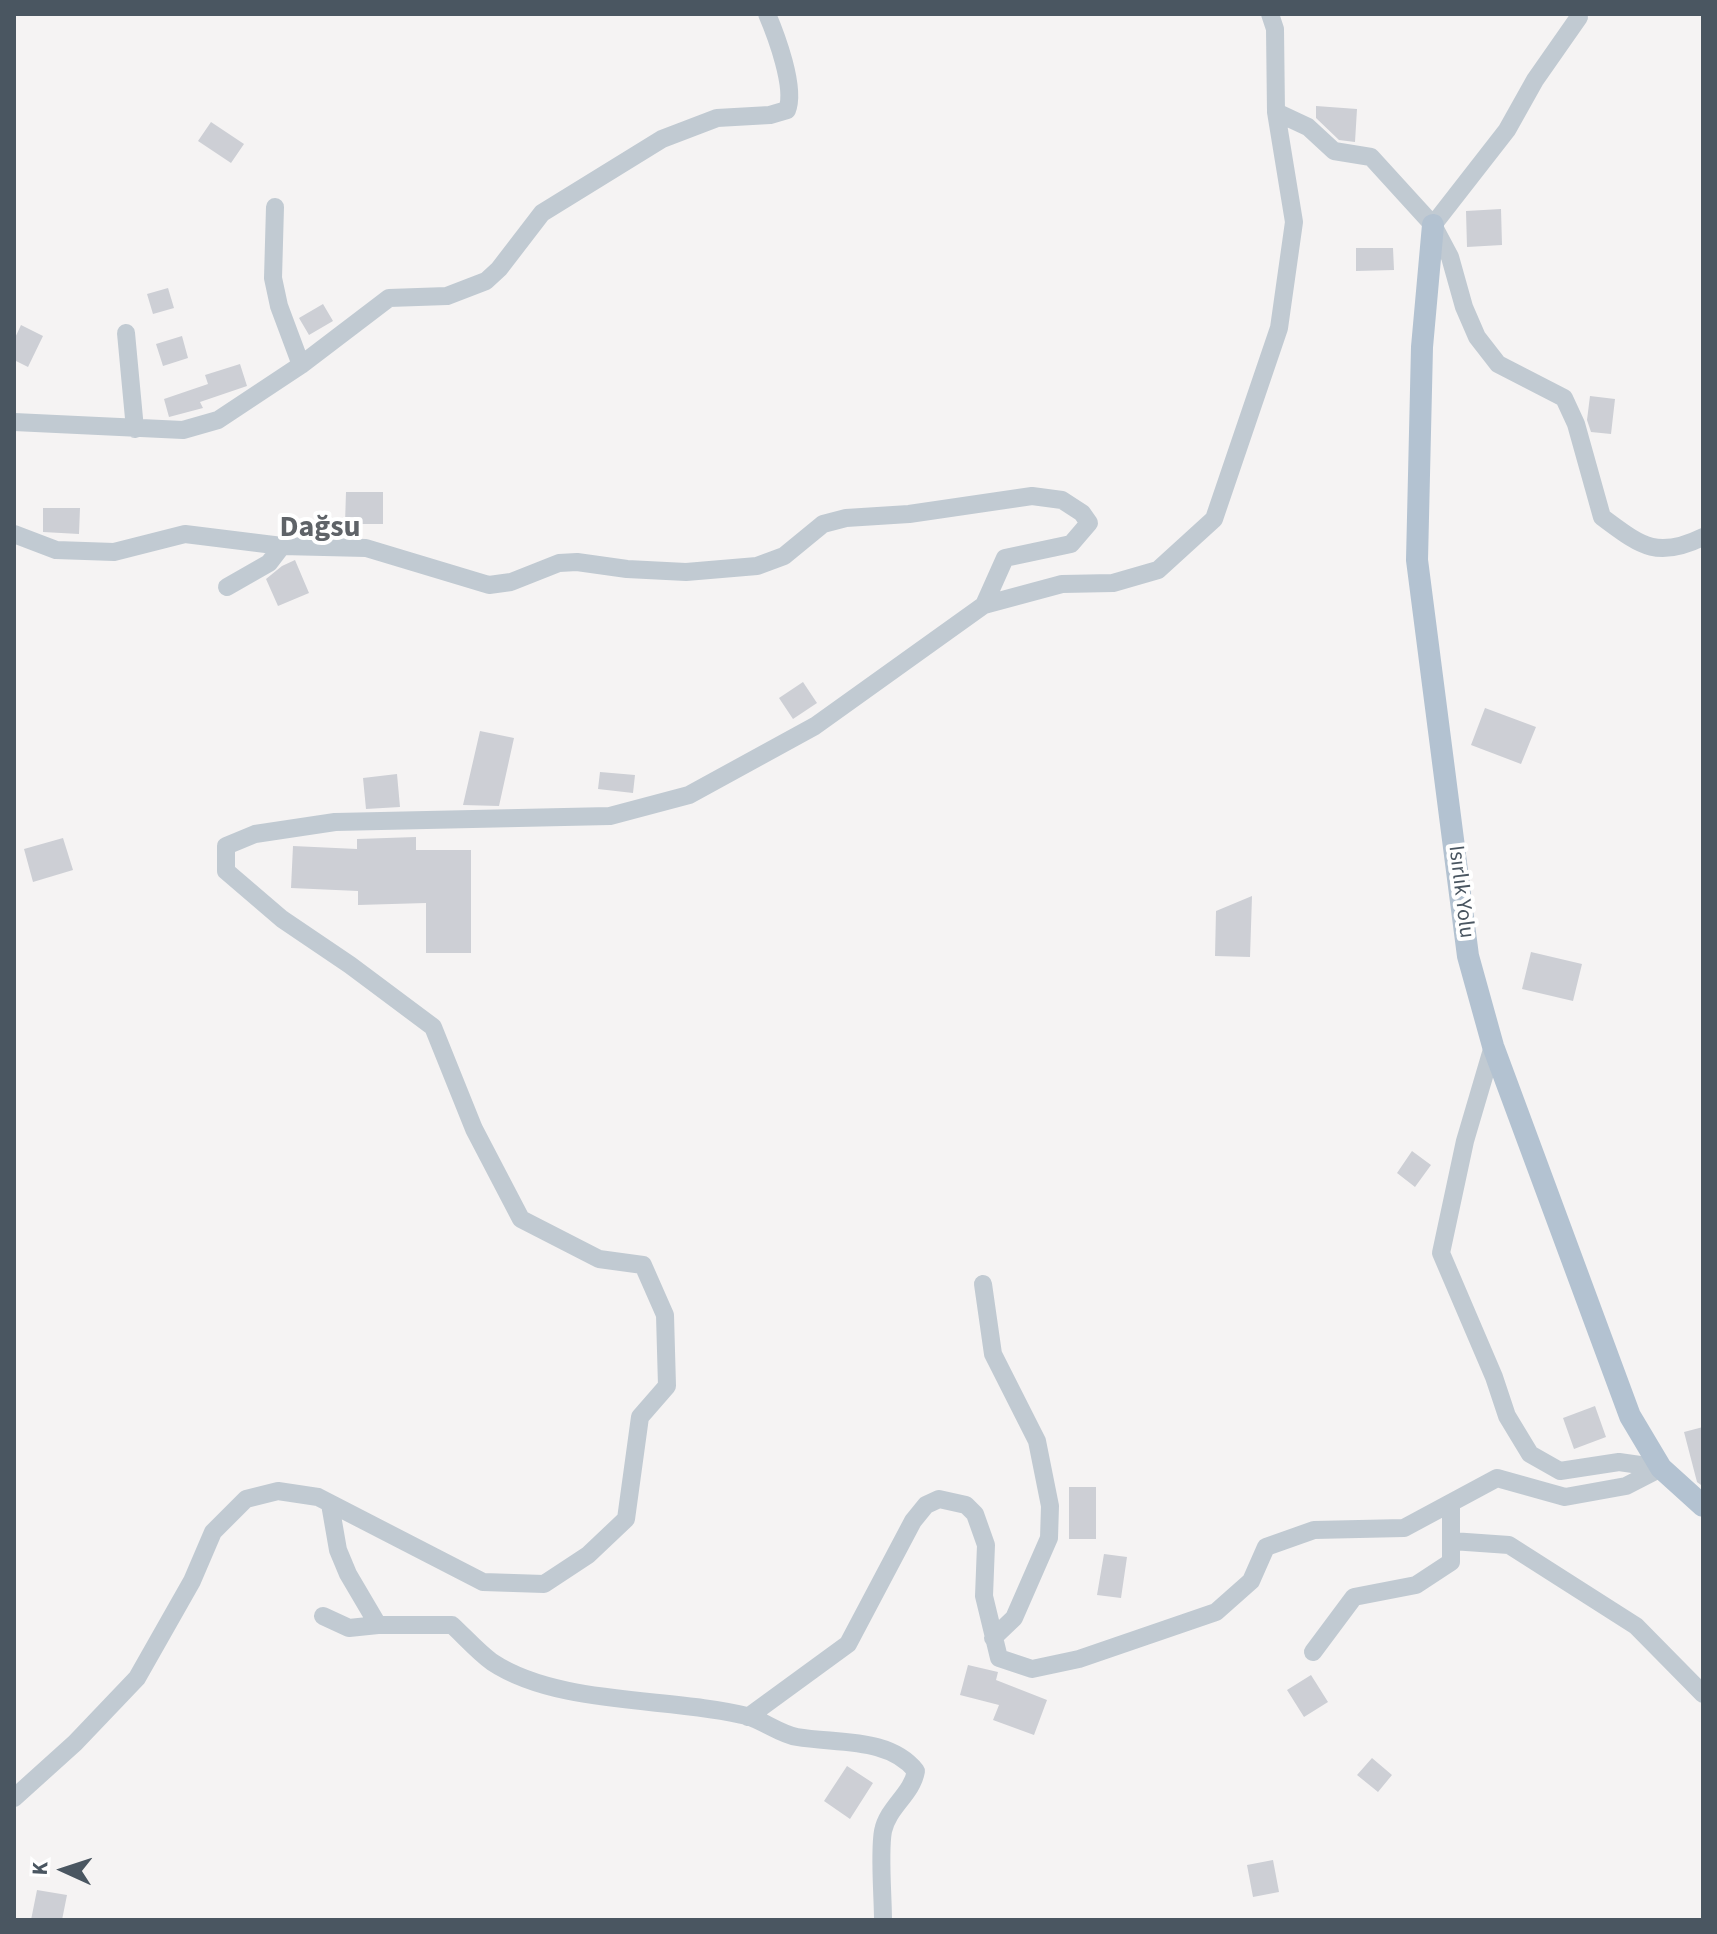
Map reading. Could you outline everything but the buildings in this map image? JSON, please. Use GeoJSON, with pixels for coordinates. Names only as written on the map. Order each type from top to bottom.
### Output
{"type":"FeatureCollection","features":[{"type":"Feature","properties":{"kind":"main road","name":"Isırlık Yolu"},"geometry":{"type":"LineString","coordinates":[[1433,225],[1422,347],[1417,560],[1468,956],[1493,1046],[1630,1416],[1661,1468],[1703,1506]]}},
{"type":"Feature","properties":{"kind":"street"},"geometry":{"type":"LineString","coordinates":[[14,422],[183,430],[218,420],[301,365],[389,298],[447,296],[486,281],[499,269],[542,213],[662,139],[717,118],[770,115],[787,110],[790,104],[786,69],[767,14]]}},
{"type":"Feature","properties":{"kind":"street"},"geometry":{"type":"LineString","coordinates":[[14,1798],[75,1743],[137,1678],[192,1581],[213,1532],[246,1499],[278,1491],[318,1497],[483,1582],[544,1584],[588,1555],[626,1519],[640,1417],[667,1386],[665,1315],[643,1265],[599,1259],[521,1219],[474,1129],[433,1027],[282,919],[226,871],[226,846],[255,834],[335,822],[610,816],[689,795],[815,726],[984,605],[1062,584],[1113,583],[1158,570],[1214,519],[1279,328],[1294,222],[1276,112],[1274,19],[1288,14]]}},
{"type":"Feature","properties":{"kind":"street"},"geometry":{"type":"LineString","coordinates":[[1433,225],[1507,130],[1535,80],[1579,17]]}},
{"type":"Feature","properties":{"kind":"street"},"geometry":{"type":"LineString","coordinates":[[1276,112],[1308,127],[1334,151],[1371,157],[1433,225],[1450,257],[1464,307],[1477,337],[1498,364],[1564,398],[1576,424],[1602,517],[1651,549],[1671,549],[1703,537]]}},
{"type":"Feature","properties":{"kind":"street"},"geometry":{"type":"LineString","coordinates":[[275,207],[273,278],[279,306],[301,365]]}},
{"type":"Feature","properties":{"kind":"street"},"geometry":{"type":"LineString","coordinates":[[126,333],[135,429]]}},
{"type":"Feature","properties":{"kind":"street"},"geometry":{"type":"LineString","coordinates":[[14,534],[56,550],[114,552],[185,534],[282,546],[366,548],[489,585],[511,582],[559,563],[686,572],[757,566],[784,556],[823,524],[846,518],[909,514],[1032,496],[1062,500],[1082,513],[1089,523],[1071,544],[1005,558],[984,605]]}},
{"type":"Feature","properties":{"kind":"street"},"geometry":{"type":"LineString","coordinates":[[227,587],[269,563],[282,546]]}},
{"type":"Feature","properties":{"kind":"street"},"geometry":{"type":"LineString","coordinates":[[1493,1046],[1465,1141],[1441,1253],[1452,1281],[1494,1377],[1507,1416],[1530,1454],[1560,1471],[1619,1462],[1661,1468]]}},
{"type":"Feature","properties":{"kind":"street"},"geometry":{"type":"LineString","coordinates":[[983,1284],[993,1354],[1037,1441],[1050,1506],[1049,1538],[1014,1618],[993,1638]]}},
{"type":"Feature","properties":{"kind":"street"},"geometry":{"type":"LineString","coordinates":[[748,1717],[848,1644],[913,1521],[926,1505],[939,1499],[966,1505],[975,1514],[986,1545],[984,1596],[999,1658],[1032,1669],[1079,1659],[1216,1612],[1251,1581],[1266,1547],[1314,1530],[1404,1528],[1497,1478],[1565,1497],[1626,1486],[1661,1468]]}},
{"type":"Feature","properties":{"kind":"street"},"geometry":{"type":"LineString","coordinates":[[1313,1652],[1354,1597],[1416,1585],[1451,1562],[1451,1503]]}},
{"type":"Feature","properties":{"kind":"street"},"geometry":{"type":"LineString","coordinates":[[330,1504],[338,1550],[348,1574],[378,1625]]}},
{"type":"Feature","properties":{"kind":"street"},"geometry":{"type":"LineString","coordinates":[[1452,1541],[1509,1545],[1636,1626],[1703,1694]]}},
{"type":"Feature","properties":{"kind":"street"},"geometry":{"type":"LineString","coordinates":[[323,1616],[349,1628],[452,1625],[492,1661],[529,1680],[564,1689],[748,1717],[793,1737],[882,1747],[906,1758],[916,1771],[915,1780],[892,1810],[883,1831],[883,1920]]}},
{"type":"Feature","properties":{"kind":"district","name":"Dağsu"},"geometry":{"type":"Point","coordinates":[320,529]}}]}
